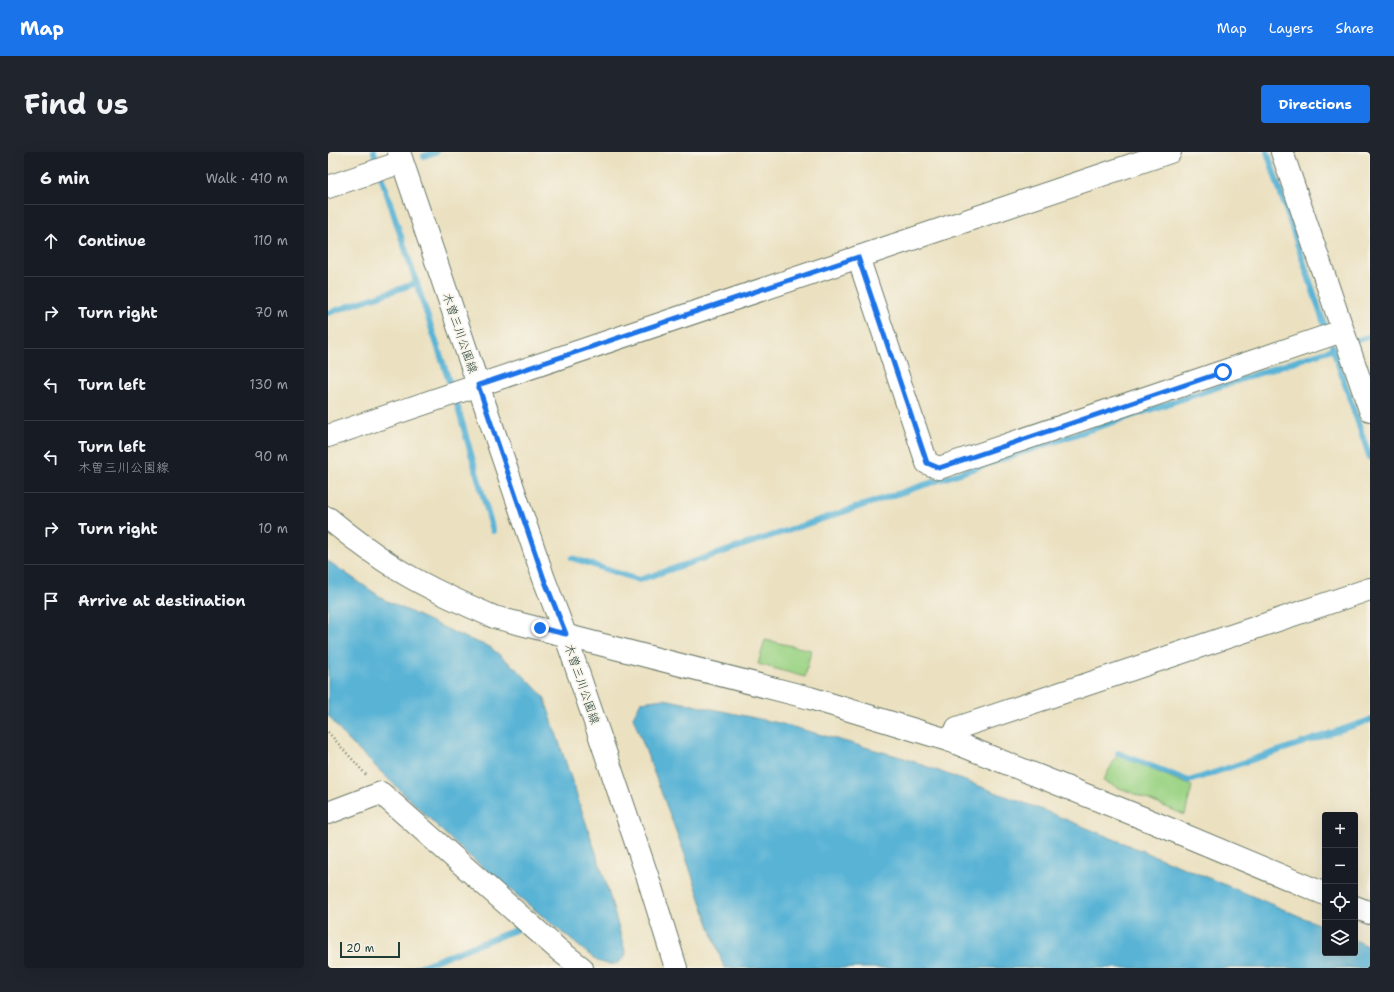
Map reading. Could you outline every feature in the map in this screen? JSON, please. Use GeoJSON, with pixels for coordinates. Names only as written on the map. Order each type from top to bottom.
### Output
{"type":"FeatureCollection","features":[{"type":"Feature","properties":{"kind":"street"},"geometry":{"type":"LineString","coordinates":[[328,436],[1170,152]]}},
{"type":"Feature","properties":{"kind":"street"},"geometry":{"type":"LineString","coordinates":[[1282,152],[1370,410]]}},
{"type":"Feature","properties":{"kind":"street"},"geometry":{"type":"LineString","coordinates":[[328,187],[401,157]]}},
{"type":"Feature","properties":{"kind":"street","name":"木曽三川公園線"},"geometry":{"type":"LineString","coordinates":[[401,157],[544,579],[566,634],[648,878],[676,968]]}},
{"type":"Feature","properties":{"kind":"street"},"geometry":{"type":"LineString","coordinates":[[858,257],[927,463],[939,468],[1342,331]]}},
{"type":"Feature","properties":{"kind":"street"},"geometry":{"type":"LineString","coordinates":[[328,518],[401,571],[448,596],[494,616],[810,698],[951,741],[1148,820],[1322,893]]}},
{"type":"Feature","properties":{"kind":"street"},"geometry":{"type":"LineString","coordinates":[[951,741],[957,728],[1370,589]]}},
{"type":"Feature","properties":{"kind":"street"},"geometry":{"type":"LineString","coordinates":[[328,813],[381,793],[560,951],[582,968]]}},
{"type":"Feature","properties":{"kind":"street"},"geometry":{"type":"LineString","coordinates":[[1358,908],[1370,914]]}},
{"type":"Feature","properties":{"kind":"path"},"geometry":{"type":"LineString","coordinates":[[328,732],[381,793]]}},
{"type":"Feature","properties":{"kind":"green space"},"geometry":{"type":"Polygon","coordinates":[[[765,640],[811,650],[805,677],[758,664],[765,640]]]}},
{"type":"Feature","properties":{"kind":"green space"},"geometry":{"type":"Polygon","coordinates":[[[1117,755],[1192,786],[1185,815],[1103,781],[1117,755]]]}},
{"type":"Feature","properties":{"kind":"water"},"geometry":{"type":"Polygon","coordinates":[[[328,561],[385,600],[464,637],[490,647],[520,672],[544,697],[606,883],[626,954],[620,962],[606,964],[597,961],[462,850],[346,738],[328,715],[328,561]]]}},
{"type":"Feature","properties":{"kind":"water"},"geometry":{"type":"Polygon","coordinates":[[[664,699],[779,723],[904,758],[1043,810],[1322,926],[1322,956],[1358,956],[1358,941],[1370,947],[1370,968],[724,968],[685,855],[633,717],[641,702],[664,699]]]}},
{"type":"Feature","properties":{"kind":"waterway"},"geometry":{"type":"LineString","coordinates":[[374,152],[376,159]]}},
{"type":"Feature","properties":{"kind":"waterway"},"geometry":{"type":"LineString","coordinates":[[424,156],[436,152]]}},
{"type":"Feature","properties":{"kind":"waterway"},"geometry":{"type":"LineString","coordinates":[[1267,152],[1325,327]]}},
{"type":"Feature","properties":{"kind":"waterway"},"geometry":{"type":"LineString","coordinates":[[381,176],[450,384]]}},
{"type":"Feature","properties":{"kind":"waterway"},"geometry":{"type":"LineString","coordinates":[[328,313],[417,283]]}},
{"type":"Feature","properties":{"kind":"waterway"},"geometry":{"type":"LineString","coordinates":[[1358,340],[1370,336]]}},
{"type":"Feature","properties":{"kind":"waterway"},"geometry":{"type":"LineString","coordinates":[[1332,346],[1370,458]]}},
{"type":"Feature","properties":{"kind":"waterway"},"geometry":{"type":"LineString","coordinates":[[572,558],[639,580],[1332,349]]}},
{"type":"Feature","properties":{"kind":"waterway"},"geometry":{"type":"LineString","coordinates":[[456,401],[493,531]]}},
{"type":"Feature","properties":{"kind":"waterway"},"geometry":{"type":"LineString","coordinates":[[1118,753],[1189,781],[1370,720]]}},
{"type":"Feature","properties":{"kind":"waterway"},"geometry":{"type":"LineString","coordinates":[[416,968],[521,928]]}},
{"type":"Feature","properties":{"kind":"route"},"geometry":{"type":"LineString","coordinates":[[540,628],[566,634],[544,579],[478,385],[858,257],[927,463],[939,468],[1223,372]]}}]}
